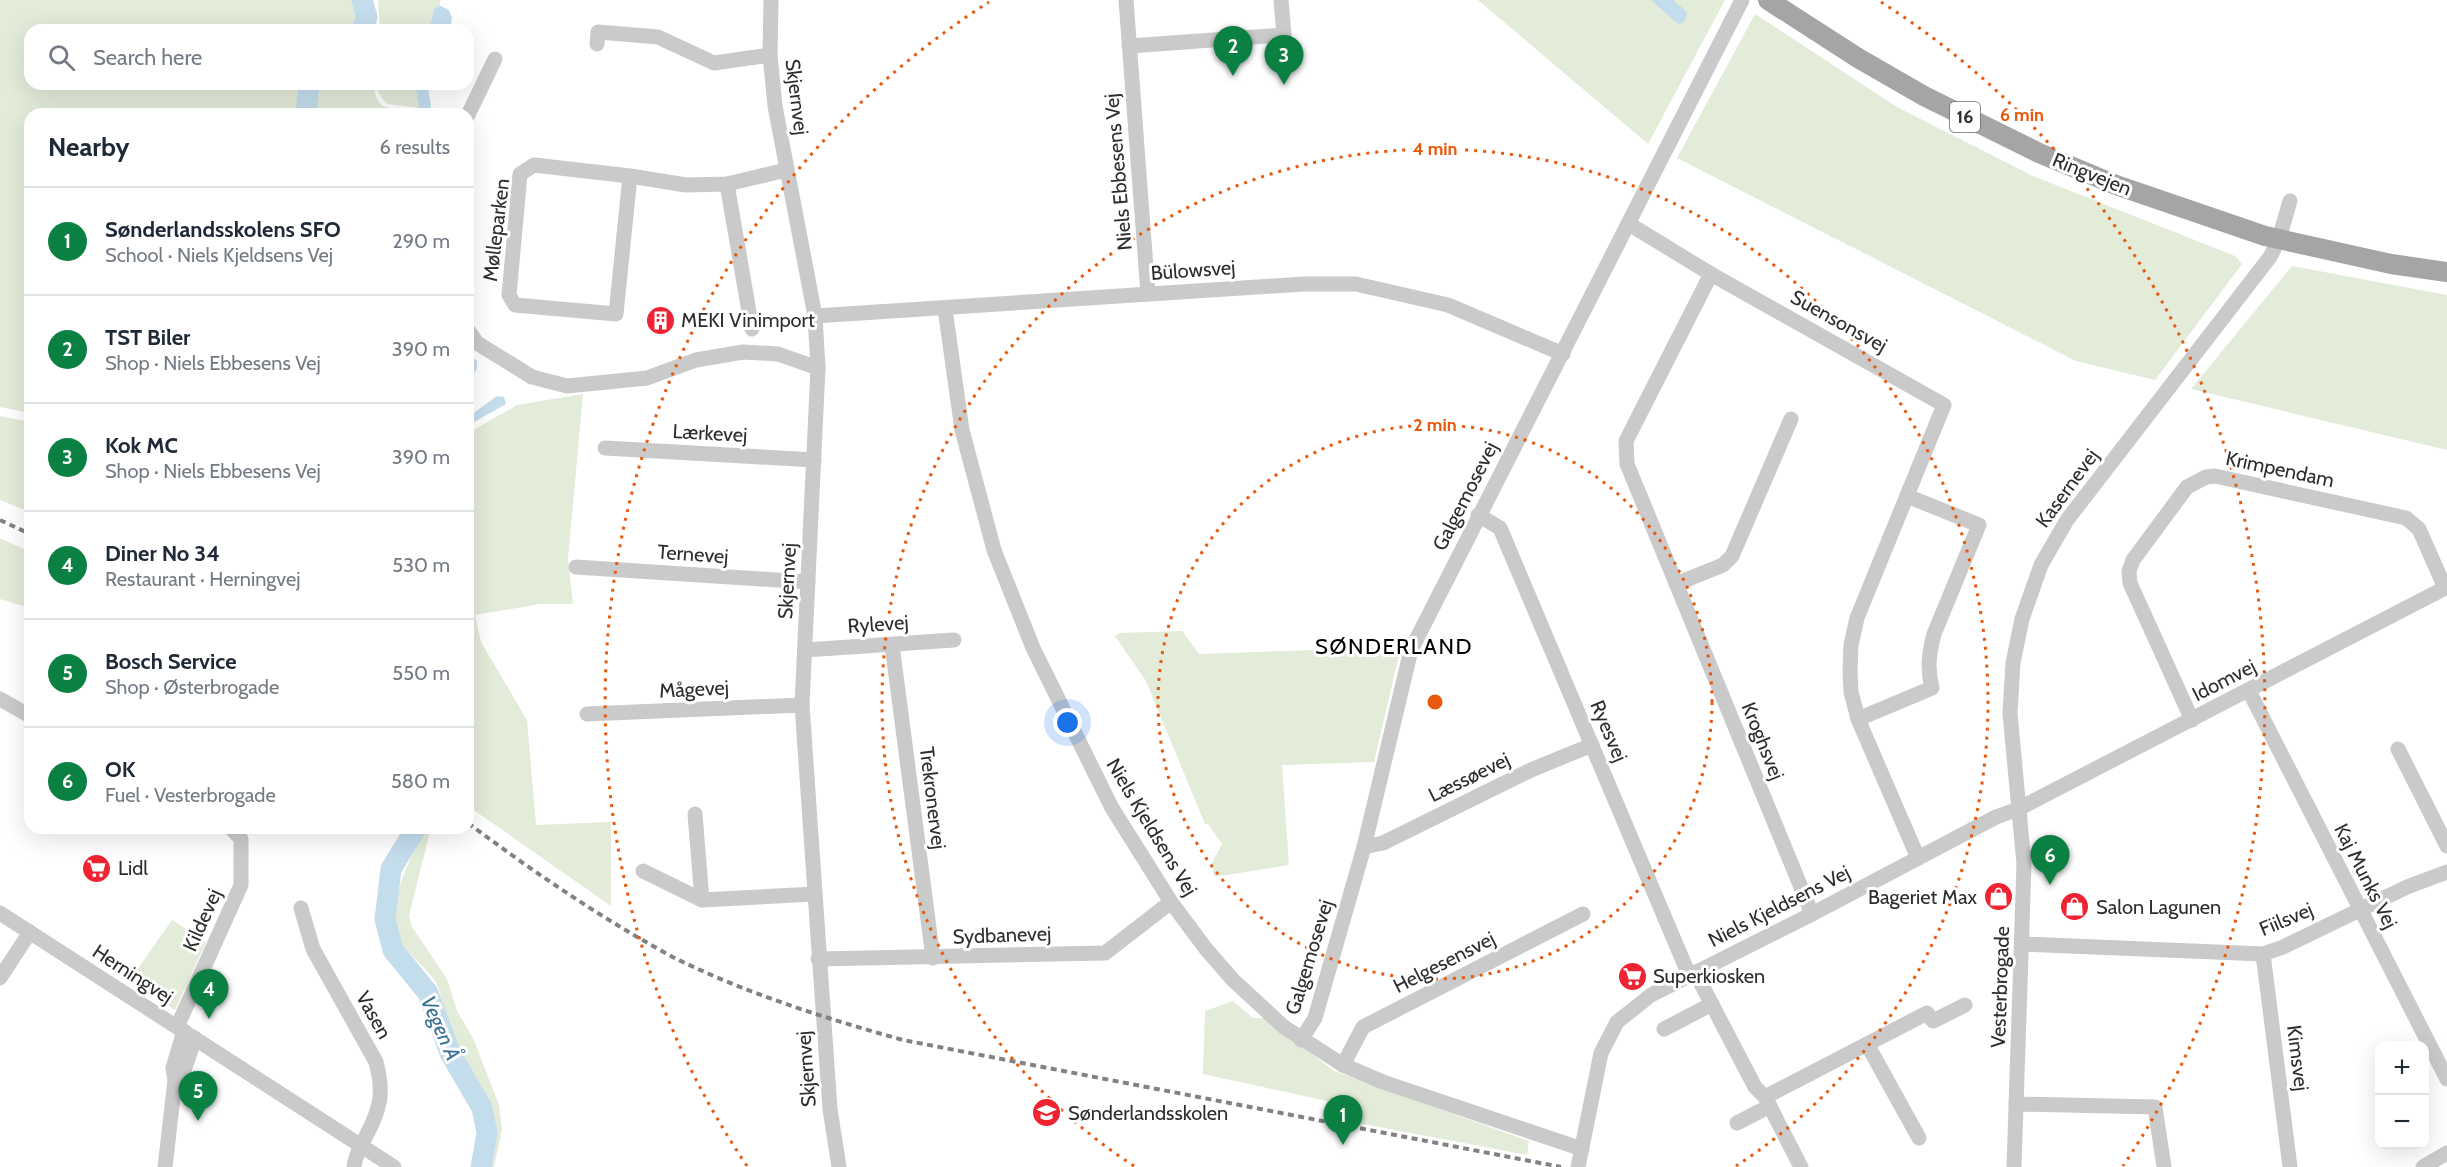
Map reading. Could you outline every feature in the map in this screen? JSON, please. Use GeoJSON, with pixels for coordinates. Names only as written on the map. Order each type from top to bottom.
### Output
{"type":"FeatureCollection","features":[{"type":"Feature","properties":{"kind":"main road","name":"Ringvejen"},"geometry":{"type":"LineString","coordinates":[[1768,0],[1917,92],[2039,153],[2116,185],[2279,239],[2391,264],[2447,272]]}},
{"type":"Feature","properties":{"kind":"street","name":"Skjernvej"},"geometry":{"type":"LineString","coordinates":[[771,0],[770,55],[775,106],[814,316],[818,368],[802,705],[830,1109],[839,1167]]}},
{"type":"Feature","properties":{"kind":"street","name":"Niels Ebbesens Vej"},"geometry":{"type":"LineString","coordinates":[[1126,0],[1148,294]]}},
{"type":"Feature","properties":{"kind":"street"},"geometry":{"type":"LineString","coordinates":[[1129,46],[1284,35],[1281,0]]}},
{"type":"Feature","properties":{"kind":"street","name":"Galgemosevej"},"geometry":{"type":"LineString","coordinates":[[1301,1040],[1315,1018],[1364,847],[1411,650],[1742,0]]}},
{"type":"Feature","properties":{"kind":"street"},"geometry":{"type":"LineString","coordinates":[[597,44],[598,32],[658,37],[714,63],[770,55]]}},
{"type":"Feature","properties":{"kind":"street"},"geometry":{"type":"LineString","coordinates":[[471,108],[495,59]]}},
{"type":"Feature","properties":{"kind":"street","name":"Mølleparken"},"geometry":{"type":"LineString","coordinates":[[630,176],[616,314],[515,305],[509,295],[520,174],[534,165],[630,176],[686,185],[727,184],[786,171]]}},
{"type":"Feature","properties":{"kind":"street"},"geometry":{"type":"LineString","coordinates":[[727,184],[752,329]]}},
{"type":"Feature","properties":{"kind":"street","name":"Kasernevej"},"geometry":{"type":"LineString","coordinates":[[2018,808],[2010,713],[2013,663],[2022,619],[2041,565],[2067,520],[2270,257],[2279,239],[2290,201]]}},
{"type":"Feature","properties":{"kind":"street","name":"Suensonsvej"},"geometry":{"type":"LineString","coordinates":[[1629,224],[1712,274],[1944,405],[1857,618],[1850,670],[1851,692],[1858,719],[1918,858]]}},
{"type":"Feature","properties":{"kind":"street","name":"Kroghsvej"},"geometry":{"type":"LineString","coordinates":[[1712,274],[1626,441],[1627,464],[1812,914]]}},
{"type":"Feature","properties":{"kind":"street","name":"Bülowsvej"},"geometry":{"type":"LineString","coordinates":[[814,316],[1304,284],[1356,284],[1448,305],[1563,354]]}},
{"type":"Feature","properties":{"kind":"street","name":"Niels Kjeldsens Vej"},"geometry":{"type":"LineString","coordinates":[[945,309],[962,430],[993,550],[1033,648],[1112,808],[1171,902],[1206,949],[1233,980],[1301,1040],[1343,1065],[1383,1082],[1582,1149]]}},
{"type":"Feature","properties":{"kind":"street"},"geometry":{"type":"LineString","coordinates":[[474,339],[477,343],[532,377],[567,386],[647,378],[696,360],[743,352],[778,354],[818,368]]}},
{"type":"Feature","properties":{"kind":"street"},"geometry":{"type":"LineString","coordinates":[[1676,584],[1723,566],[1732,556],[1791,420]]}},
{"type":"Feature","properties":{"kind":"street","name":"Lærkevej"},"geometry":{"type":"LineString","coordinates":[[605,448],[814,460]]}},
{"type":"Feature","properties":{"kind":"street","name":"Krimpendam"},"geometry":{"type":"LineString","coordinates":[[2192,720],[2130,584],[2129,571],[2133,560],[2187,487],[2198,480],[2215,476],[2406,518],[2419,529],[2446,587]]}},
{"type":"Feature","properties":{"kind":"street"},"geometry":{"type":"LineString","coordinates":[[1858,719],[1932,688],[1928,670],[1929,652],[1934,634],[1979,525],[1907,496]]}},
{"type":"Feature","properties":{"kind":"street","name":"Ryesvej"},"geometry":{"type":"LineString","coordinates":[[1478,515],[1500,528],[1692,973],[1712,1004],[1755,1087],[1768,1102],[1802,1167]]}},
{"type":"Feature","properties":{"kind":"street","name":"Ternevej"},"geometry":{"type":"LineString","coordinates":[[576,567],[808,582]]}},
{"type":"Feature","properties":{"kind":"street","name":"Idomvej"},"geometry":{"type":"LineString","coordinates":[[2018,808],[2249,691],[2446,587]]}},
{"type":"Feature","properties":{"kind":"street","name":"Rylevej"},"geometry":{"type":"LineString","coordinates":[[805,650],[954,640]]}},
{"type":"Feature","properties":{"kind":"street","name":"Trekronervej"},"geometry":{"type":"LineString","coordinates":[[892,645],[933,958]]}},
{"type":"Feature","properties":{"kind":"street","name":"Kaj Munks Vej"},"geometry":{"type":"LineString","coordinates":[[2249,691],[2447,1079]]}},
{"type":"Feature","properties":{"kind":"street"},"geometry":{"type":"LineString","coordinates":[[0,699],[24,713]]}},
{"type":"Feature","properties":{"kind":"street","name":"Mågevej"},"geometry":{"type":"LineString","coordinates":[[587,714],[802,705]]}},
{"type":"Feature","properties":{"kind":"street","name":"Læssøevej"},"geometry":{"type":"LineString","coordinates":[[1364,847],[1383,843],[1531,770],[1592,745]]}},
{"type":"Feature","properties":{"kind":"street"},"geometry":{"type":"LineString","coordinates":[[2398,750],[2447,846]]}},
{"type":"Feature","properties":{"kind":"street","name":"Niels Kjeldsens Vej"},"geometry":{"type":"LineString","coordinates":[[1578,1167],[1601,1053],[1617,1022],[1632,1008],[1651,994],[1812,914],[1996,817],[2018,808]]}},
{"type":"Feature","properties":{"kind":"street","name":"Vesterbrogade"},"geometry":{"type":"LineString","coordinates":[[2014,1167],[2024,864],[2018,808]]}},
{"type":"Feature","properties":{"kind":"street"},"geometry":{"type":"LineString","coordinates":[[695,814],[702,900]]}},
{"type":"Feature","properties":{"kind":"street","name":"Kildevej"},"geometry":{"type":"LineString","coordinates":[[165,1167],[175,1080],[183,1072],[185,1032],[240,885],[241,839],[236,834]]}},
{"type":"Feature","properties":{"kind":"street"},"geometry":{"type":"LineString","coordinates":[[643,871],[702,900],[815,894]]}},
{"type":"Feature","properties":{"kind":"street","name":"Fiilsvej"},"geometry":{"type":"LineString","coordinates":[[2023,944],[2263,954],[2283,947],[2407,886],[2447,872]]}},
{"type":"Feature","properties":{"kind":"street","name":"Sydbanevej"},"geometry":{"type":"LineString","coordinates":[[818,959],[933,958],[1105,952],[1171,902]]}},
{"type":"Feature","properties":{"kind":"street","name":"Vasen"},"geometry":{"type":"LineString","coordinates":[[301,908],[313,949],[376,1062],[381,1081],[376,1117],[355,1155],[354,1167]]}},
{"type":"Feature","properties":{"kind":"street","name":"Herningvej"},"geometry":{"type":"LineString","coordinates":[[0,913],[394,1167]]}},
{"type":"Feature","properties":{"kind":"street","name":"Helgesensvej"},"geometry":{"type":"LineString","coordinates":[[1343,1065],[1363,1027],[1583,914]]}},
{"type":"Feature","properties":{"kind":"street"},"geometry":{"type":"LineString","coordinates":[[0,978],[30,932]]}},
{"type":"Feature","properties":{"kind":"street","name":"Kimsvej"},"geometry":{"type":"LineString","coordinates":[[2263,954],[2290,1167]]}},
{"type":"Feature","properties":{"kind":"street"},"geometry":{"type":"LineString","coordinates":[[1664,1029],[1712,1004]]}},
{"type":"Feature","properties":{"kind":"street"},"geometry":{"type":"LineString","coordinates":[[1737,1123],[1768,1102],[1867,1044],[1927,1013],[1933,1021],[1965,1005]]}},
{"type":"Feature","properties":{"kind":"street"},"geometry":{"type":"LineString","coordinates":[[1867,1044],[1919,1138]]}},
{"type":"Feature","properties":{"kind":"street"},"geometry":{"type":"LineString","coordinates":[[2016,1104],[2155,1107],[2164,1167]]}},
{"type":"Feature","properties":{"kind":"street"},"geometry":{"type":"LineString","coordinates":[[2423,1167],[2447,1153]]}},
{"type":"Feature","properties":{"kind":"green space"},"geometry":{"type":"Polygon","coordinates":[[[0,0],[357,0],[360,9],[358,24],[24,24],[24,90],[304,90],[303,108],[24,108],[24,412],[0,407],[0,0]]]}},
{"type":"Feature","properties":{"kind":"green space"},"geometry":{"type":"Polygon","coordinates":[[[378,0],[441,0],[434,9],[430,24],[380,24],[378,0]]]}},
{"type":"Feature","properties":{"kind":"green space"},"geometry":{"type":"Polygon","coordinates":[[[1478,0],[1725,0],[1648,144],[1478,0]]]}},
{"type":"Feature","properties":{"kind":"green space"},"geometry":{"type":"Polygon","coordinates":[[[1755,14],[1897,107],[2033,176],[2235,256],[2242,264],[2155,380],[2076,361],[1677,158],[1755,14]]]}},
{"type":"Feature","properties":{"kind":"green space"},"geometry":{"type":"Polygon","coordinates":[[[315,90],[375,90],[379,102],[391,108],[314,108],[315,90]]]}},
{"type":"Feature","properties":{"kind":"green space"},"geometry":{"type":"Polygon","coordinates":[[[378,90],[418,90],[423,105],[420,108],[387,104],[378,90]]]}},
{"type":"Feature","properties":{"kind":"green space"},"geometry":{"type":"Polygon","coordinates":[[[2292,266],[2447,295],[2447,450],[2191,389],[2292,266]]]}},
{"type":"Feature","properties":{"kind":"green space"},"geometry":{"type":"Polygon","coordinates":[[[583,394],[568,559],[573,604],[540,604],[475,615],[481,642],[527,720],[536,825],[611,822],[611,906],[474,810],[474,430],[517,405],[583,394]]]}},
{"type":"Feature","properties":{"kind":"green space"},"geometry":{"type":"Polygon","coordinates":[[[0,416],[24,421],[24,510],[0,500],[0,416]]]}},
{"type":"Feature","properties":{"kind":"green space"},"geometry":{"type":"Polygon","coordinates":[[[0,538],[24,549],[24,606],[0,599],[0,538]]]}},
{"type":"Feature","properties":{"kind":"green space"},"geometry":{"type":"Polygon","coordinates":[[[1182,631],[1199,654],[1401,647],[1374,762],[1282,765],[1289,865],[1214,877],[1212,863],[1222,844],[1208,824],[1205,824],[1146,681],[1115,636],[1120,633],[1182,631]]]}},
{"type":"Feature","properties":{"kind":"green space"},"geometry":{"type":"Polygon","coordinates":[[[423,834],[429,834],[409,915],[412,927],[447,979],[457,1011],[473,1038],[499,1105],[502,1130],[494,1167],[488,1167],[495,1131],[489,1105],[452,1046],[447,1034],[438,986],[403,945],[395,927],[396,898],[423,834]]]}},
{"type":"Feature","properties":{"kind":"green space"},"geometry":{"type":"Polygon","coordinates":[[[172,920],[206,942],[175,1010],[130,980],[172,920]]]}},
{"type":"Feature","properties":{"kind":"green space"},"geometry":{"type":"Polygon","coordinates":[[[1233,1001],[1253,1018],[1264,1018],[1334,1071],[1529,1141],[1527,1155],[1326,1117],[1327,1101],[1203,1074],[1205,1011],[1233,1001]]]}},
{"type":"Feature","properties":{"kind":"water"},"geometry":{"type":"Polygon","coordinates":[[[1651,0],[1673,0],[1687,12],[1685,20],[1678,24],[1651,0]]]}},
{"type":"Feature","properties":{"kind":"water"},"geometry":{"type":"Polygon","coordinates":[[[439,5],[449,10],[452,18],[451,24],[430,24],[434,9],[439,5]]]}},
{"type":"Feature","properties":{"kind":"water"},"geometry":{"type":"Polygon","coordinates":[[[418,90],[428,90],[424,93],[426,105],[423,105],[418,90]]]}},
{"type":"Feature","properties":{"kind":"water"},"geometry":{"type":"Polygon","coordinates":[[[474,358],[477,361],[474,374],[474,358]]]}},
{"type":"Feature","properties":{"kind":"water"},"geometry":{"type":"Polygon","coordinates":[[[497,396],[504,397],[506,404],[474,422],[474,413],[497,396]]]}},
{"type":"Feature","properties":{"kind":"waterway","name":"Vegen Å"},"geometry":{"type":"LineString","coordinates":[[362,0],[367,17],[364,24]]}},
{"type":"Feature","properties":{"kind":"waterway","name":"Vegen Å"},"geometry":{"type":"LineString","coordinates":[[307,108],[308,90]]}},
{"type":"Feature","properties":{"kind":"waterway"},"geometry":{"type":"LineString","coordinates":[[422,90],[424,108]]}},
{"type":"Feature","properties":{"kind":"waterway","name":"Vegen Å"},"geometry":{"type":"LineString","coordinates":[[412,834],[391,869],[385,919],[393,950],[428,993],[450,1053],[482,1108],[487,1133],[481,1167]]}},
{"type":"Feature","properties":{"kind":"railway"},"geometry":{"type":"LineString","coordinates":[[0,520],[24,531]]}},
{"type":"Feature","properties":{"kind":"railway"},"geometry":{"type":"LineString","coordinates":[[474,827],[573,897],[666,953],[737,986],[819,1015],[903,1040],[1561,1167]]}},
{"type":"Feature","properties":{"kind":"place","name":"TST Biler"},"geometry":{"type":"Point","coordinates":[1233,76]}},
{"type":"Feature","properties":{"kind":"place","name":"Kok MC"},"geometry":{"type":"Point","coordinates":[1284,85]}},
{"type":"Feature","properties":{"kind":"place","name":"MEKI Vinimport"},"geometry":{"type":"Point","coordinates":[660,320]}},
{"type":"Feature","properties":{"kind":"place","name":"Lidl"},"geometry":{"type":"Point","coordinates":[97,868]}},
{"type":"Feature","properties":{"kind":"place","name":"OK"},"geometry":{"type":"Point","coordinates":[2050,885]}},
{"type":"Feature","properties":{"kind":"place","name":"Bageriet Max"},"geometry":{"type":"Point","coordinates":[1998,897]}},
{"type":"Feature","properties":{"kind":"place","name":"Salon Lagunen"},"geometry":{"type":"Point","coordinates":[2075,907]}},
{"type":"Feature","properties":{"kind":"place","name":"Superkiosken"},"geometry":{"type":"Point","coordinates":[1632,976]}},
{"type":"Feature","properties":{"kind":"place","name":"Diner No 34"},"geometry":{"type":"Point","coordinates":[209,1019]}},
{"type":"Feature","properties":{"kind":"place","name":"Sønderlandsskolen"},"geometry":{"type":"Point","coordinates":[1047,1113]}},
{"type":"Feature","properties":{"kind":"place","name":"Bosch Service"},"geometry":{"type":"Point","coordinates":[198,1121]}},
{"type":"Feature","properties":{"kind":"place","name":"Sønderlandsskolens SFO"},"geometry":{"type":"Point","coordinates":[1343,1145]}},
{"type":"Feature","properties":{"kind":"district","name":"SØNDERLAND"},"geometry":{"type":"Point","coordinates":[1394,646]}}]}
